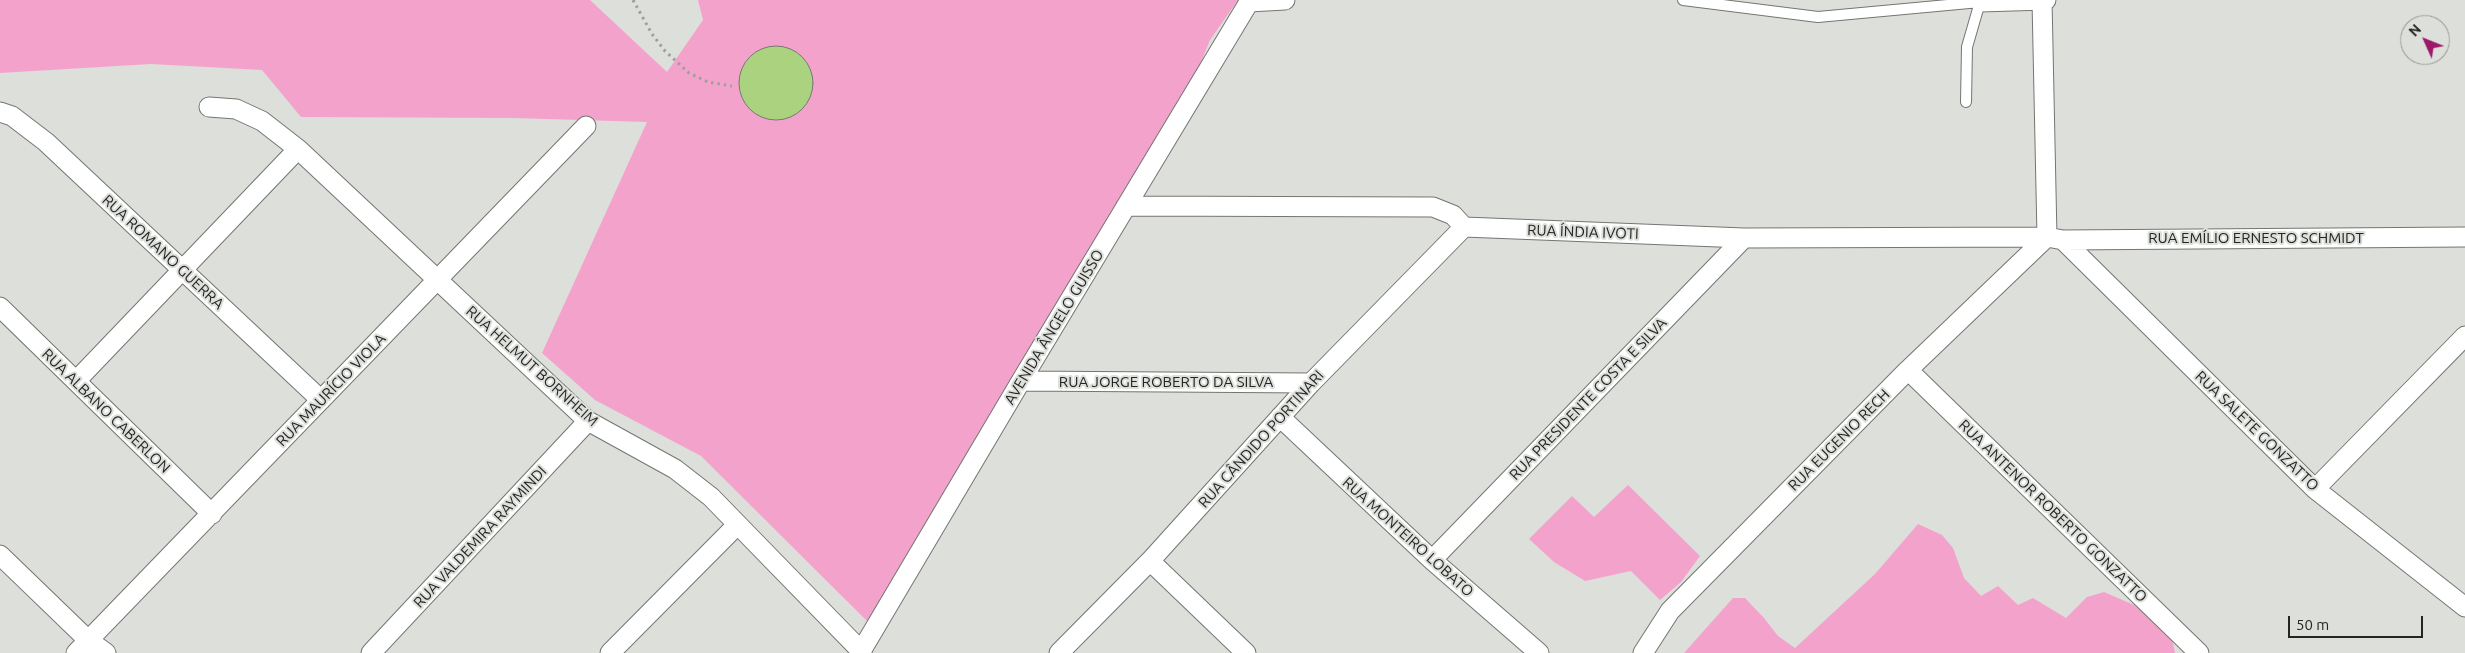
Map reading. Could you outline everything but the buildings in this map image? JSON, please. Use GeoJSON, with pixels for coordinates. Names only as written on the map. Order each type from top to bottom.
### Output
{"type":"FeatureCollection","features":[{"type":"Feature","properties":{"kind":"street","name":"AVENIDA ÂNGELO GUISSO"},"geometry":{"type":"LineString","coordinates":[[861,652],[1021,381],[1250,2],[1285,0]]}},
{"type":"Feature","properties":{"kind":"street"},"geometry":{"type":"LineString","coordinates":[[1980,2],[2044,0],[2055,238]]}},
{"type":"Feature","properties":{"kind":"street","name":"RUA HELMUT BORNHEIM"},"geometry":{"type":"LineString","coordinates":[[208,107],[236,110],[262,121],[298,149],[588,420],[674,469],[711,497],[861,652]]}},
{"type":"Feature","properties":{"kind":"street","name":"RUA ROMANO GUERRA"},"geometry":{"type":"LineString","coordinates":[[0,112],[12,116],[46,142],[321,400]]}},
{"type":"Feature","properties":{"kind":"street","name":"RUA MAURÍCIO VIOLA"},"geometry":{"type":"LineString","coordinates":[[82,647],[586,126]]}},
{"type":"Feature","properties":{"kind":"street"},"geometry":{"type":"LineString","coordinates":[[76,382],[298,149]]}},
{"type":"Feature","properties":{"kind":"street"},"geometry":{"type":"LineString","coordinates":[[1126,206],[1433,207],[1453,215],[1464,228]]}},
{"type":"Feature","properties":{"kind":"street","name":"RUA ÍNDIA IVOTI"},"geometry":{"type":"LineString","coordinates":[[1464,228],[1744,238],[2055,238]]}},
{"type":"Feature","properties":{"kind":"street","name":"RUA CÂNDIDO PORTINARI"},"geometry":{"type":"LineString","coordinates":[[1060,653],[1150,561],[1312,383],[1464,228]]}},
{"type":"Feature","properties":{"kind":"street","name":"RUA EMÍLIO ERNESTO SCHMIDT"},"geometry":{"type":"LineString","coordinates":[[2055,238],[2465,237]]}},
{"type":"Feature","properties":{"kind":"street","name":"RUA PRESIDENTE COSTA E SILVA"},"geometry":{"type":"LineString","coordinates":[[1432,560],[1744,238]]}},
{"type":"Feature","properties":{"kind":"street","name":"RUA EUGENIO RECH"},"geometry":{"type":"LineString","coordinates":[[1643,653],[1670,611],[1908,370],[2055,238]]}},
{"type":"Feature","properties":{"kind":"street","name":"RUA SALETE GONZATTO"},"geometry":{"type":"LineString","coordinates":[[2055,238],[2314,489],[2462,597]]}},
{"type":"Feature","properties":{"kind":"street","name":"RUA ALBANO CABERLON"},"geometry":{"type":"LineString","coordinates":[[0,307],[212,514]]}},
{"type":"Feature","properties":{"kind":"street"},"geometry":{"type":"LineString","coordinates":[[2314,489],[2465,336]]}},
{"type":"Feature","properties":{"kind":"street","name":"RUA ANTENOR ROBERTO GONZATTO"},"geometry":{"type":"LineString","coordinates":[[1908,370],[2199,653]]}},
{"type":"Feature","properties":{"kind":"street","name":"RUA JORGE ROBERTO DA SILVA"},"geometry":{"type":"LineString","coordinates":[[1021,381],[1312,383]]}},
{"type":"Feature","properties":{"kind":"street","name":"RUA MONTEIRO LOBATO"},"geometry":{"type":"LineString","coordinates":[[1280,418],[1432,560],[1540,653]]}},
{"type":"Feature","properties":{"kind":"street","name":"RUA VALDEMIRA RAYMINDI"},"geometry":{"type":"LineString","coordinates":[[371,653],[588,420]]}},
{"type":"Feature","properties":{"kind":"street"},"geometry":{"type":"LineString","coordinates":[[610,653],[737,525]]}},
{"type":"Feature","properties":{"kind":"street"},"geometry":{"type":"LineString","coordinates":[[0,555],[82,647],[106,653]]}},
{"type":"Feature","properties":{"kind":"street"},"geometry":{"type":"LineString","coordinates":[[1150,561],[1246,653]]}},
{"type":"Feature","properties":{"kind":"lane"},"geometry":{"type":"LineString","coordinates":[[1683,0],[1818,17],[1980,2],[1967,47],[1966,102]]}},
{"type":"Feature","properties":{"kind":"path"},"geometry":{"type":"LineString","coordinates":[[633,0],[652,34],[665,51],[689,72],[708,82],[732,86]]}},
{"type":"Feature","properties":{"kind":"shaded area"},"geometry":{"type":"Polygon","coordinates":[[[0,0],[590,0],[667,72],[703,20],[698,0],[1238,0],[1210,40],[1199,67],[868,622],[701,456],[595,400],[542,353],[647,122],[513,118],[301,117],[262,70],[151,64],[0,73],[0,0]]]}},
{"type":"Feature","properties":{"kind":"shaded area"},"geometry":{"type":"Polygon","coordinates":[[[1628,485],[1700,556],[1681,582],[1660,600],[1631,571],[1585,581],[1554,562],[1529,539],[1572,496],[1594,517],[1628,485]]]}},
{"type":"Feature","properties":{"kind":"shaded area"},"geometry":{"type":"Polygon","coordinates":[[[1918,524],[1942,535],[1953,548],[1964,578],[1981,596],[1998,586],[2018,605],[2033,598],[2066,618],[2087,597],[2104,592],[2148,611],[2171,634],[2175,653],[1684,653],[1733,598],[1745,598],[1778,636],[1795,648],[1875,574],[1918,524]]]}}]}
